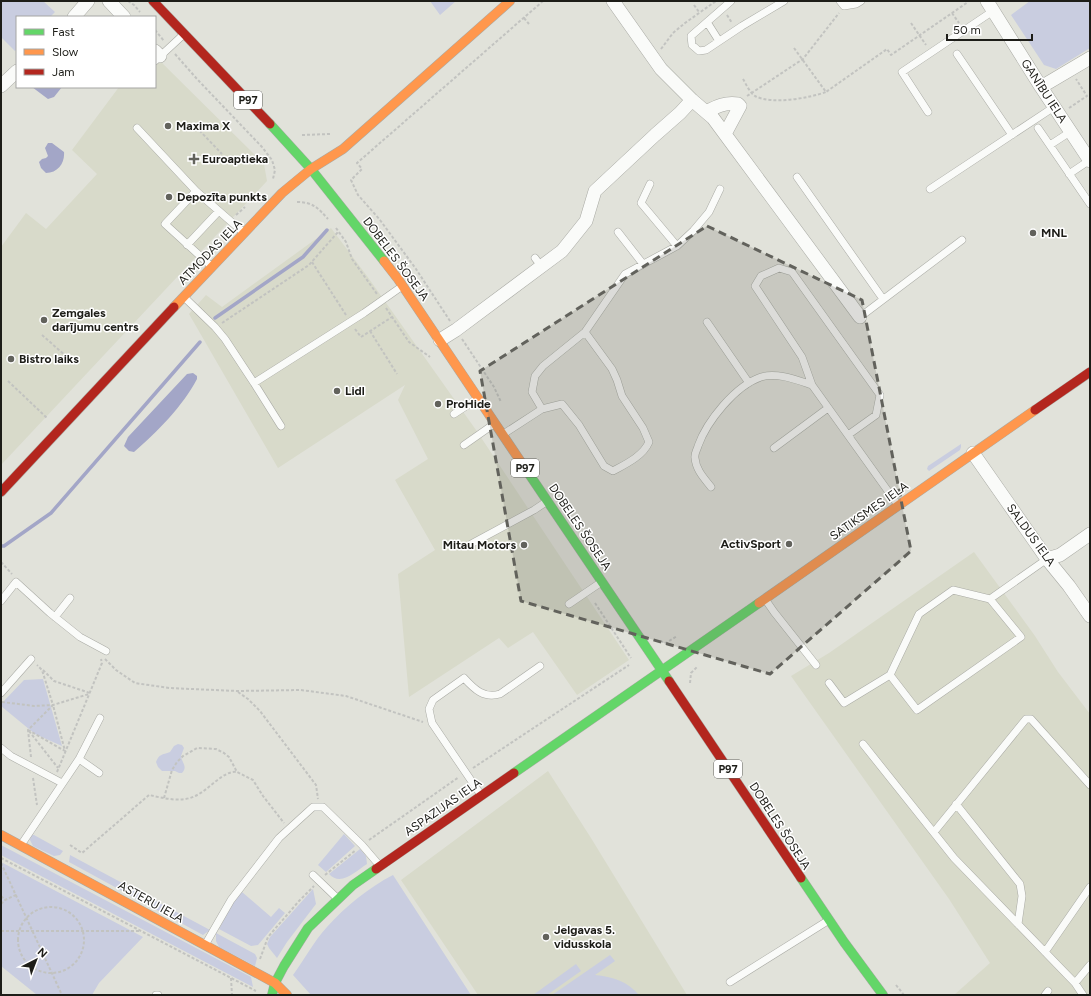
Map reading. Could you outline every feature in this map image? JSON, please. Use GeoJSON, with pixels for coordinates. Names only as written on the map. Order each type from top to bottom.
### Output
{"type":"FeatureCollection","features":[{"type":"Feature","properties":{"kind":"main road","name":"DOBELES ŠOSEJA"},"geometry":{"type":"LineString","coordinates":[[154,1],[311,169],[403,286],[661,670],[682,698],[829,920],[883,995]]}},
{"type":"Feature","properties":{"kind":"main road","name":"ATMODAS IELA"},"geometry":{"type":"LineString","coordinates":[[1,492],[282,193],[311,169],[343,149],[510,1]]}},
{"type":"Feature","properties":{"kind":"main road","name":"SATIKSMES IELA"},"geometry":{"type":"LineString","coordinates":[[661,670],[1090,372]]}},
{"type":"Feature","properties":{"kind":"main road","name":"ASPAZIJAS IELA"},"geometry":{"type":"LineString","coordinates":[[272,995],[275,983],[284,966],[308,928],[353,885],[661,670]]}},
{"type":"Feature","properties":{"kind":"main road","name":"ASTERU IELA"},"geometry":{"type":"LineString","coordinates":[[1,835],[275,983],[287,995]]}},
{"type":"Feature","properties":{"kind":"street"},"geometry":{"type":"LineString","coordinates":[[75,16],[88,1]]}},
{"type":"Feature","properties":{"kind":"street"},"geometry":{"type":"LineString","coordinates":[[109,1],[123,16]]}},
{"type":"Feature","properties":{"kind":"street"},"geometry":{"type":"LineString","coordinates":[[613,1],[661,69],[692,100],[713,118],[860,317]]}},
{"type":"Feature","properties":{"kind":"street","name":"GANĪBU IELA"},"geometry":{"type":"LineString","coordinates":[[990,6],[1090,161]]}},
{"type":"Feature","properties":{"kind":"street"},"geometry":{"type":"LineString","coordinates":[[1041,87],[1090,58]]}},
{"type":"Feature","properties":{"kind":"street"},"geometry":{"type":"LineString","coordinates":[[1,86],[16,72]]}},
{"type":"Feature","properties":{"kind":"street"},"geometry":{"type":"LineString","coordinates":[[440,340],[456,330],[538,262],[562,251],[586,221],[595,191],[680,113],[692,100]]}},
{"type":"Feature","properties":{"kind":"street"},"geometry":{"type":"LineString","coordinates":[[706,112],[720,105],[732,103],[740,106],[725,134]]}},
{"type":"Feature","properties":{"kind":"street","name":"SALDUS IELA"},"geometry":{"type":"LineString","coordinates":[[973,453],[1047,559],[1069,586],[1090,616]]}},
{"type":"Feature","properties":{"kind":"street"},"geometry":{"type":"LineString","coordinates":[[1047,559],[1060,555],[1090,534]]}},
{"type":"Feature","properties":{"kind":"lane"},"geometry":{"type":"LineString","coordinates":[[732,1],[691,36],[692,45],[699,51],[706,50],[737,29],[784,1]]}},
{"type":"Feature","properties":{"kind":"lane"},"geometry":{"type":"LineString","coordinates":[[842,3],[856,4],[861,1]]}},
{"type":"Feature","properties":{"kind":"lane"},"geometry":{"type":"LineString","coordinates":[[928,112],[902,72],[963,30],[990,6]]}},
{"type":"Feature","properties":{"kind":"lane"},"geometry":{"type":"LineString","coordinates":[[706,22],[719,41]]}},
{"type":"Feature","properties":{"kind":"lane"},"geometry":{"type":"LineString","coordinates":[[157,56],[184,33]]}},
{"type":"Feature","properties":{"kind":"lane"},"geometry":{"type":"LineString","coordinates":[[957,54],[1012,135]]}},
{"type":"Feature","properties":{"kind":"lane"},"geometry":{"type":"LineString","coordinates":[[930,189],[1012,135],[1057,111]]}},
{"type":"Feature","properties":{"kind":"lane"},"geometry":{"type":"LineString","coordinates":[[137,128],[196,191],[218,212],[244,233]]}},
{"type":"Feature","properties":{"kind":"lane"},"geometry":{"type":"LineString","coordinates":[[1038,128],[1090,204]]}},
{"type":"Feature","properties":{"kind":"lane"},"geometry":{"type":"LineString","coordinates":[[1050,145],[1070,132]]}},
{"type":"Feature","properties":{"kind":"lane"},"geometry":{"type":"LineString","coordinates":[[1069,174],[1090,161]]}},
{"type":"Feature","properties":{"kind":"lane"},"geometry":{"type":"LineString","coordinates":[[798,177],[883,299]]}},
{"type":"Feature","properties":{"kind":"lane"},"geometry":{"type":"LineString","coordinates":[[650,184],[641,202],[677,246]]}},
{"type":"Feature","properties":{"kind":"lane"},"geometry":{"type":"LineString","coordinates":[[542,409],[532,392],[535,376],[543,366],[584,332],[625,274],[677,246],[693,231],[709,212],[720,189]]}},
{"type":"Feature","properties":{"kind":"lane"},"geometry":{"type":"LineString","coordinates":[[196,191],[165,224],[212,267]]}},
{"type":"Feature","properties":{"kind":"lane"},"geometry":{"type":"LineString","coordinates":[[187,245],[218,212]]}},
{"type":"Feature","properties":{"kind":"lane"},"geometry":{"type":"LineString","coordinates":[[618,232],[643,264]]}},
{"type":"Feature","properties":{"kind":"lane"},"geometry":{"type":"LineString","coordinates":[[860,317],[962,240]]}},
{"type":"Feature","properties":{"kind":"lane"},"geometry":{"type":"LineString","coordinates":[[848,435],[876,415],[880,395],[792,272],[779,268],[761,276],[755,286],[802,357],[812,385],[898,506]]}},
{"type":"Feature","properties":{"kind":"lane"},"geometry":{"type":"LineString","coordinates":[[254,383],[350,322],[403,286]]}},
{"type":"Feature","properties":{"kind":"lane"},"geometry":{"type":"LineString","coordinates":[[184,297],[215,327],[225,339],[281,426]]}},
{"type":"Feature","properties":{"kind":"lane"},"geometry":{"type":"LineString","coordinates":[[707,322],[749,383]]}},
{"type":"Feature","properties":{"kind":"lane"},"geometry":{"type":"LineString","coordinates":[[503,434],[542,409],[562,404],[579,425],[604,466],[613,471],[646,449],[649,442],[643,428],[622,396],[612,369],[584,332]]}},
{"type":"Feature","properties":{"kind":"lane"},"geometry":{"type":"LineString","coordinates":[[711,487],[698,471],[694,456],[701,438],[714,417],[731,397],[749,383],[762,377],[781,376],[812,385]]}},
{"type":"Feature","properties":{"kind":"lane"},"geometry":{"type":"LineString","coordinates":[[454,414],[479,398]]}},
{"type":"Feature","properties":{"kind":"lane"},"geometry":{"type":"LineString","coordinates":[[774,448],[828,408]]}},
{"type":"Feature","properties":{"kind":"lane"},"geometry":{"type":"LineString","coordinates":[[464,444],[495,423]]}},
{"type":"Feature","properties":{"kind":"lane"},"geometry":{"type":"LineString","coordinates":[[471,544],[548,501]]}},
{"type":"Feature","properties":{"kind":"lane"},"geometry":{"type":"LineString","coordinates":[[990,599],[1047,559]]}},
{"type":"Feature","properties":{"kind":"lane"},"geometry":{"type":"LineString","coordinates":[[1,601],[16,582],[55,617],[80,637],[103,652]]}},
{"type":"Feature","properties":{"kind":"lane"},"geometry":{"type":"LineString","coordinates":[[569,604],[602,582]]}},
{"type":"Feature","properties":{"kind":"lane"},"geometry":{"type":"LineString","coordinates":[[829,683],[844,703],[890,675],[919,614],[953,590],[990,599],[1021,637],[917,710],[890,675]]}},
{"type":"Feature","properties":{"kind":"lane"},"geometry":{"type":"LineString","coordinates":[[55,617],[70,598]]}},
{"type":"Feature","properties":{"kind":"lane"},"geometry":{"type":"LineString","coordinates":[[765,599],[816,665]]}},
{"type":"Feature","properties":{"kind":"lane"},"geometry":{"type":"LineString","coordinates":[[1,693],[31,659]]}},
{"type":"Feature","properties":{"kind":"lane"},"geometry":{"type":"LineString","coordinates":[[482,795],[432,723],[428,709],[433,700],[464,678],[473,688],[482,694],[492,696],[500,694],[540,666]]}},
{"type":"Feature","properties":{"kind":"lane"},"geometry":{"type":"LineString","coordinates":[[21,845],[79,759],[100,718]]}},
{"type":"Feature","properties":{"kind":"lane"},"geometry":{"type":"LineString","coordinates":[[934,832],[1026,719],[1031,720],[1090,785]]}},
{"type":"Feature","properties":{"kind":"lane"},"geometry":{"type":"LineString","coordinates":[[863,744],[954,858],[1075,983],[1083,995]]}},
{"type":"Feature","properties":{"kind":"lane"},"geometry":{"type":"LineString","coordinates":[[1,748],[11,756],[62,783]]}},
{"type":"Feature","properties":{"kind":"lane"},"geometry":{"type":"LineString","coordinates":[[79,759],[100,773]]}},
{"type":"Feature","properties":{"kind":"lane"},"geometry":{"type":"LineString","coordinates":[[956,804],[1020,884],[1022,896],[1018,924]]}},
{"type":"Feature","properties":{"kind":"lane"},"geometry":{"type":"LineString","coordinates":[[204,945],[231,900],[279,838],[313,807],[323,807],[362,845],[380,866]]}},
{"type":"Feature","properties":{"kind":"lane"},"geometry":{"type":"LineString","coordinates":[[313,875],[338,899]]}},
{"type":"Feature","properties":{"kind":"lane"},"geometry":{"type":"LineString","coordinates":[[1045,952],[1090,887]]}},
{"type":"Feature","properties":{"kind":"lane"},"geometry":{"type":"LineString","coordinates":[[730,982],[829,920]]}},
{"type":"Feature","properties":{"kind":"lane"},"geometry":{"type":"LineString","coordinates":[[1075,983],[1090,965]]}},
{"type":"Feature","properties":{"kind":"path"},"geometry":{"type":"LineString","coordinates":[[128,1],[141,13]]}},
{"type":"Feature","properties":{"kind":"path"},"geometry":{"type":"LineString","coordinates":[[358,195],[351,180],[362,169],[357,163],[543,1]]}},
{"type":"Feature","properties":{"kind":"path"},"geometry":{"type":"LineString","coordinates":[[654,58],[673,33],[716,1]]}},
{"type":"Feature","properties":{"kind":"path"},"geometry":{"type":"LineString","coordinates":[[743,79],[754,96],[764,99],[787,100],[809,98],[826,92],[887,49],[891,55],[968,2]]}},
{"type":"Feature","properties":{"kind":"path"},"geometry":{"type":"LineString","coordinates":[[738,104],[744,98],[803,59],[842,3]]}},
{"type":"Feature","properties":{"kind":"path"},"geometry":{"type":"LineString","coordinates":[[694,5],[700,13]]}},
{"type":"Feature","properties":{"kind":"path"},"geometry":{"type":"LineString","coordinates":[[723,9],[737,29]]}},
{"type":"Feature","properties":{"kind":"path"},"geometry":{"type":"LineString","coordinates":[[952,13],[963,30]]}},
{"type":"Feature","properties":{"kind":"path"},"geometry":{"type":"LineString","coordinates":[[524,18],[529,24]]}},
{"type":"Feature","properties":{"kind":"path"},"geometry":{"type":"LineString","coordinates":[[911,23],[931,52]]}},
{"type":"Feature","properties":{"kind":"path"},"geometry":{"type":"LineString","coordinates":[[156,31],[197,80],[262,147],[272,160],[275,170],[273,181]]}},
{"type":"Feature","properties":{"kind":"path"},"geometry":{"type":"LineString","coordinates":[[794,48],[826,92]]}},
{"type":"Feature","properties":{"kind":"path"},"geometry":{"type":"LineString","coordinates":[[1057,111],[1089,96],[1070,69]]}},
{"type":"Feature","properties":{"kind":"path"},"geometry":{"type":"LineString","coordinates":[[202,126],[199,130],[222,154]]}},
{"type":"Feature","properties":{"kind":"path"},"geometry":{"type":"LineString","coordinates":[[298,131],[303,136],[330,134]]}},
{"type":"Feature","properties":{"kind":"path"},"geometry":{"type":"LineString","coordinates":[[210,156],[215,161]]}},
{"type":"Feature","properties":{"kind":"path"},"geometry":{"type":"LineString","coordinates":[[292,203],[310,203],[319,209],[329,220]]}},
{"type":"Feature","properties":{"kind":"path"},"geometry":{"type":"LineString","coordinates":[[215,327],[312,261],[338,232]]}},
{"type":"Feature","properties":{"kind":"path"},"geometry":{"type":"LineString","coordinates":[[312,261],[361,337],[392,317]]}},
{"type":"Feature","properties":{"kind":"path"},"geometry":{"type":"LineString","coordinates":[[370,331],[397,374]]}},
{"type":"Feature","properties":{"kind":"path"},"geometry":{"type":"LineString","coordinates":[[42,335],[75,364]]}},
{"type":"Feature","properties":{"kind":"path"},"geometry":{"type":"LineString","coordinates":[[8,381],[48,419]]}},
{"type":"Feature","properties":{"kind":"path"},"geometry":{"type":"LineString","coordinates":[[658,640],[666,643],[677,636]]}},
{"type":"Feature","properties":{"kind":"path"},"geometry":{"type":"LineString","coordinates":[[103,652],[116,670],[135,683],[169,688],[237,691],[301,690],[346,696],[420,722],[432,723]]}},
{"type":"Feature","properties":{"kind":"path"},"geometry":{"type":"LineString","coordinates":[[52,778],[58,768],[90,693],[102,663],[101,658]]}},
{"type":"Feature","properties":{"kind":"path"},"geometry":{"type":"LineString","coordinates":[[31,659],[54,680],[90,693]]}},
{"type":"Feature","properties":{"kind":"path"},"geometry":{"type":"LineString","coordinates":[[261,952],[268,938],[299,900],[362,845],[466,772],[629,665]]}},
{"type":"Feature","properties":{"kind":"path"},"geometry":{"type":"LineString","coordinates":[[690,679],[691,673],[698,666]]}},
{"type":"Feature","properties":{"kind":"path"},"geometry":{"type":"LineString","coordinates":[[42,670],[65,751]]}},
{"type":"Feature","properties":{"kind":"path"},"geometry":{"type":"LineString","coordinates":[[237,691],[260,711],[316,785],[320,807]]}},
{"type":"Feature","properties":{"kind":"path"},"geometry":{"type":"LineString","coordinates":[[1,702],[34,706],[53,705],[90,693]]}},
{"type":"Feature","properties":{"kind":"path"},"geometry":{"type":"LineString","coordinates":[[28,730],[53,705]]}},
{"type":"Feature","properties":{"kind":"path"},"geometry":{"type":"LineString","coordinates":[[28,730],[65,751]]}},
{"type":"Feature","properties":{"kind":"path"},"geometry":{"type":"LineString","coordinates":[[28,730],[58,768]]}},
{"type":"Feature","properties":{"kind":"path"},"geometry":{"type":"LineString","coordinates":[[28,730],[37,809],[42,802]]}},
{"type":"Feature","properties":{"kind":"path"},"geometry":{"type":"LineString","coordinates":[[164,798],[172,770],[177,762],[183,756],[197,748],[216,749],[224,753],[229,757],[237,772]]}},
{"type":"Feature","properties":{"kind":"path"},"geometry":{"type":"LineString","coordinates":[[70,845],[82,853],[149,795],[175,800],[195,797],[232,771],[253,780],[263,796],[289,829]]}},
{"type":"Feature","properties":{"kind":"path"},"geometry":{"type":"LineString","coordinates":[[1,858],[256,991]]}},
{"type":"Feature","properties":{"kind":"path"},"geometry":{"type":"LineString","coordinates":[[1,863],[62,995]]}},
{"type":"Feature","properties":{"kind":"path"},"geometry":{"type":"LineString","coordinates":[[1,904],[5,900],[16,895]]}},
{"type":"Feature","properties":{"kind":"path"},"geometry":{"type":"LineString","coordinates":[[1,896],[5,900]]}},
{"type":"Feature","properties":{"kind":"path"},"geometry":{"type":"LineString","coordinates":[[45,908],[58,908],[71,914],[80,924],[83,931],[84,946],[78,960],[67,970],[52,973],[39,971],[27,963],[18,944],[20,931],[27,918],[32,913],[45,908]]}},
{"type":"Feature","properties":{"kind":"path"},"geometry":{"type":"LineString","coordinates":[[1,931],[140,930]]}},
{"type":"Feature","properties":{"kind":"path"},"geometry":{"type":"LineString","coordinates":[[231,978],[232,995]]}},
{"type":"Feature","properties":{"kind":"highlighted area"},"geometry":{"type":"Polygon","coordinates":[[[707,226],[862,300],[911,551],[770,674],[521,601],[480,371],[707,226]]]}},
{"type":"Feature","properties":{"kind":"shaded area"},"geometry":{"type":"Polygon","coordinates":[[[1,1],[43,1],[55,12],[51,16],[16,16],[15,51],[1,37],[1,1]]]}},
{"type":"Feature","properties":{"kind":"shaded area"},"geometry":{"type":"Polygon","coordinates":[[[430,1],[456,1],[440,15],[430,1]]]}},
{"type":"Feature","properties":{"kind":"shaded area"},"geometry":{"type":"Polygon","coordinates":[[[1030,1],[1090,1],[1090,48],[1056,69],[1044,65],[1011,15],[1030,1]]]}},
{"type":"Feature","properties":{"kind":"shaded area"},"geometry":{"type":"Polygon","coordinates":[[[156,57],[264,164],[267,181],[1,465],[1,247],[26,213],[46,229],[97,174],[72,150],[118,88],[156,88],[156,57]]]}},
{"type":"Feature","properties":{"kind":"shaded area"},"geometry":{"type":"Polygon","coordinates":[[[331,228],[367,276],[476,430],[629,660],[577,695],[533,632],[508,648],[499,638],[409,697],[398,574],[435,550],[395,480],[428,459],[398,400],[405,385],[278,468],[189,314],[206,295],[222,307],[331,228]]]}},
{"type":"Feature","properties":{"kind":"shaded area"},"geometry":{"type":"Polygon","coordinates":[[[961,444],[960,450],[929,471],[927,469],[928,466],[961,444]]]}},
{"type":"Feature","properties":{"kind":"shaded area"},"geometry":{"type":"Polygon","coordinates":[[[974,552],[1035,636],[1058,672],[1090,714],[1090,995],[954,995],[990,963],[949,899],[791,676],[829,653],[974,552]]]}},
{"type":"Feature","properties":{"kind":"shaded area"},"geometry":{"type":"Polygon","coordinates":[[[43,679],[62,746],[35,734],[1,706],[1,704],[24,680],[43,679]]]}},
{"type":"Feature","properties":{"kind":"shaded area"},"geometry":{"type":"Polygon","coordinates":[[[178,744],[182,745],[184,748],[181,756],[185,767],[184,771],[179,773],[175,771],[162,771],[156,762],[158,757],[170,752],[174,746],[178,744]]]}},
{"type":"Feature","properties":{"kind":"shaded area","name":"Jelgavas 5. vidusskola"},"geometry":{"type":"Polygon","coordinates":[[[548,771],[591,838],[687,995],[478,995],[401,880],[548,771]]]}},
{"type":"Feature","properties":{"kind":"shaded area"},"geometry":{"type":"Polygon","coordinates":[[[344,834],[355,846],[326,872],[318,865],[344,834]]]}},
{"type":"Feature","properties":{"kind":"shaded area"},"geometry":{"type":"Polygon","coordinates":[[[31,835],[34,835],[63,851],[60,855],[54,856],[33,846],[30,840],[31,835]]]}},
{"type":"Feature","properties":{"kind":"shaded area"},"geometry":{"type":"Polygon","coordinates":[[[1,845],[251,977],[253,987],[1,855],[1,845]]]}},
{"type":"Feature","properties":{"kind":"shaded area"},"geometry":{"type":"Polygon","coordinates":[[[360,849],[366,856],[367,864],[353,874],[343,878],[334,878],[329,874],[360,849]]]}},
{"type":"Feature","properties":{"kind":"shaded area"},"geometry":{"type":"Polygon","coordinates":[[[70,855],[210,930],[203,935],[69,862],[70,855]]]}},
{"type":"Feature","properties":{"kind":"shaded area"},"geometry":{"type":"Polygon","coordinates":[[[1,862],[143,937],[99,983],[92,995],[37,995],[1,966],[1,862]]]}},
{"type":"Feature","properties":{"kind":"shaded area"},"geometry":{"type":"Polygon","coordinates":[[[393,875],[471,995],[311,995],[293,975],[313,944],[322,932],[350,905],[366,892],[393,875]]]}},
{"type":"Feature","properties":{"kind":"shaded area"},"geometry":{"type":"Polygon","coordinates":[[[313,889],[316,904],[287,942],[277,958],[267,944],[270,937],[313,889]]]}},
{"type":"Feature","properties":{"kind":"shaded area"},"geometry":{"type":"Polygon","coordinates":[[[242,892],[271,917],[279,908],[285,913],[258,945],[251,946],[219,929],[233,902],[242,892]]]}},
{"type":"Feature","properties":{"kind":"shaded area"},"geometry":{"type":"Polygon","coordinates":[[[216,933],[255,954],[257,958],[255,966],[219,947],[216,941],[216,933]]]}},
{"type":"Feature","properties":{"kind":"shaded area"},"geometry":{"type":"Polygon","coordinates":[[[610,955],[615,961],[595,975],[619,980],[630,986],[639,995],[552,995],[610,955]]]}},
{"type":"Feature","properties":{"kind":"shaded area"},"geometry":{"type":"Polygon","coordinates":[[[576,964],[581,971],[547,995],[533,995],[576,964]]]}},
{"type":"Feature","properties":{"kind":"water"},"geometry":{"type":"Polygon","coordinates":[[[33,88],[61,88],[54,97],[48,99],[33,88]]]}},
{"type":"Feature","properties":{"kind":"water"},"geometry":{"type":"Polygon","coordinates":[[[48,143],[52,143],[64,152],[64,156],[60,167],[50,173],[46,173],[41,168],[39,162],[48,156],[45,148],[48,143]]]}},
{"type":"Feature","properties":{"kind":"water"},"geometry":{"type":"Polygon","coordinates":[[[193,373],[197,376],[197,379],[177,409],[152,436],[134,452],[129,451],[124,446],[128,437],[187,374],[193,373]]]}},
{"type":"Feature","properties":{"kind":"waterway"},"geometry":{"type":"LineString","coordinates":[[215,318],[303,257],[327,230]]}},
{"type":"Feature","properties":{"kind":"waterway"},"geometry":{"type":"LineString","coordinates":[[1,546],[4,546],[51,513],[200,342]]}},
{"type":"Feature","properties":{"kind":"traffic: fast"},"geometry":{"type":"LineString","coordinates":[[270,124],[311,169],[384,261]]}},
{"type":"Feature","properties":{"kind":"traffic: fast"},"geometry":{"type":"LineString","coordinates":[[525,468],[669,681]]}},
{"type":"Feature","properties":{"kind":"traffic: fast"},"geometry":{"type":"LineString","coordinates":[[514,773],[759,603]]}},
{"type":"Feature","properties":{"kind":"traffic: fast"},"geometry":{"type":"LineString","coordinates":[[272,995],[275,983],[284,966],[308,928],[353,885],[376,869]]}},
{"type":"Feature","properties":{"kind":"traffic: fast"},"geometry":{"type":"LineString","coordinates":[[801,878],[844,942],[883,995]]}},
{"type":"Feature","properties":{"kind":"traffic: slow"},"geometry":{"type":"LineString","coordinates":[[311,169],[343,149],[510,1]]}},
{"type":"Feature","properties":{"kind":"traffic: slow"},"geometry":{"type":"LineString","coordinates":[[174,307],[282,193],[311,169]]}},
{"type":"Feature","properties":{"kind":"traffic: slow"},"geometry":{"type":"LineString","coordinates":[[384,261],[398,279],[525,468]]}},
{"type":"Feature","properties":{"kind":"traffic: slow"},"geometry":{"type":"LineString","coordinates":[[759,603],[1035,410]]}},
{"type":"Feature","properties":{"kind":"traffic: slow"},"geometry":{"type":"LineString","coordinates":[[1,835],[275,983],[287,995]]}},
{"type":"Feature","properties":{"kind":"traffic: jam"},"geometry":{"type":"LineString","coordinates":[[153,1],[270,124]]}},
{"type":"Feature","properties":{"kind":"traffic: jam"},"geometry":{"type":"LineString","coordinates":[[1,492],[174,307]]}},
{"type":"Feature","properties":{"kind":"traffic: jam"},"geometry":{"type":"LineString","coordinates":[[1035,410],[1090,372]]}},
{"type":"Feature","properties":{"kind":"traffic: jam"},"geometry":{"type":"LineString","coordinates":[[669,681],[801,878]]}},
{"type":"Feature","properties":{"kind":"traffic: jam"},"geometry":{"type":"LineString","coordinates":[[376,869],[514,773]]}},
{"type":"Feature","properties":{"kind":"place","name":"Maxima X"},"geometry":{"type":"Point","coordinates":[168,126]}},
{"type":"Feature","properties":{"kind":"place","name":"Euroaptieka"},"geometry":{"type":"Point","coordinates":[194,159]}},
{"type":"Feature","properties":{"kind":"place","name":"Depozīta punkts"},"geometry":{"type":"Point","coordinates":[169,197]}},
{"type":"Feature","properties":{"kind":"place","name":"MNL"},"geometry":{"type":"Point","coordinates":[1033,233]}},
{"type":"Feature","properties":{"kind":"place","name":"Zemgales darījumu centrs"},"geometry":{"type":"Point","coordinates":[44,320]}},
{"type":"Feature","properties":{"kind":"place","name":"Bistro laiks"},"geometry":{"type":"Point","coordinates":[11,359]}},
{"type":"Feature","properties":{"kind":"place","name":"Lidl"},"geometry":{"type":"Point","coordinates":[337,391]}},
{"type":"Feature","properties":{"kind":"place","name":"ProHide"},"geometry":{"type":"Point","coordinates":[438,404]}},
{"type":"Feature","properties":{"kind":"place","name":"ActivSport"},"geometry":{"type":"Point","coordinates":[789,544]}},
{"type":"Feature","properties":{"kind":"place","name":"Mitau Motors"},"geometry":{"type":"Point","coordinates":[524,545]}},
{"type":"Feature","properties":{"kind":"place","name":"Jelgavas 5. vidusskola"},"geometry":{"type":"Point","coordinates":[546,937]}}]}
